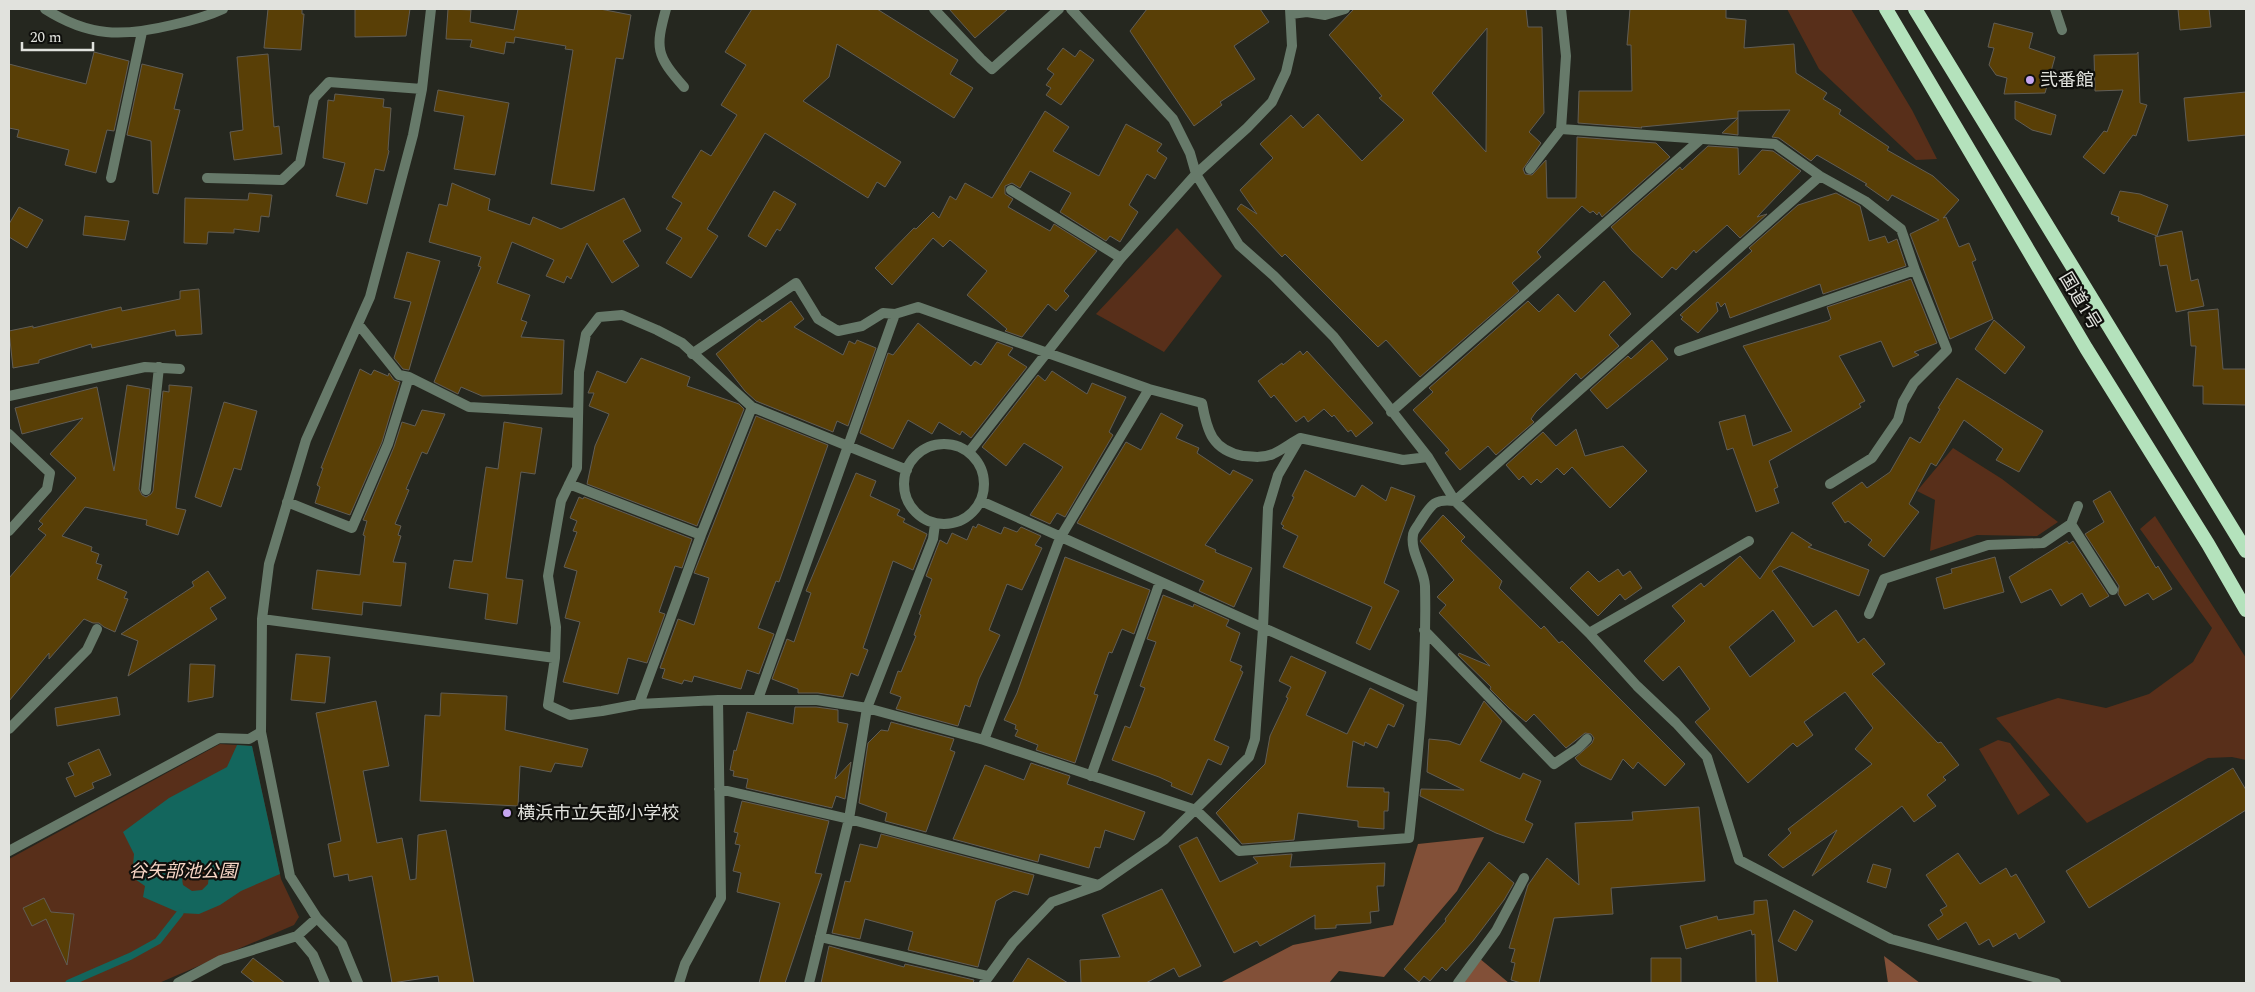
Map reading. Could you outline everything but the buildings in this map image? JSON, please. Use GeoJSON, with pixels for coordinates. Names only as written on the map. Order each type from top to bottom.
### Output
{"type":"FeatureCollection","features":[{"type":"Feature","properties":{"kind":"highway","name":"国道1号"},"geometry":{"type":"LineString","coordinates":[[1886,9],[2086,348],[2246,610]]}},
{"type":"Feature","properties":{"kind":"highway","name":"国道1号"},"geometry":{"type":"LineString","coordinates":[[1915,9],[2246,551]]}},
{"type":"Feature","properties":{"kind":"street"},"geometry":{"type":"LineString","coordinates":[[45,9],[59,18],[96,32],[142,32],[205,18],[223,9]]}},
{"type":"Feature","properties":{"kind":"street"},"geometry":{"type":"LineString","coordinates":[[358,983],[342,944],[317,918],[290,876],[261,732],[262,619],[269,564],[306,440],[359,325],[373,288],[413,135],[422,89],[430,9]]}},
{"type":"Feature","properties":{"kind":"street"},"geometry":{"type":"LineString","coordinates":[[666,9],[658,38],[664,64],[684,87]]}},
{"type":"Feature","properties":{"kind":"street"},"geometry":{"type":"LineString","coordinates":[[934,9],[992,69],[1060,9]]}},
{"type":"Feature","properties":{"kind":"street"},"geometry":{"type":"LineString","coordinates":[[1072,9],[1173,119],[1190,153],[1196,174],[1239,245],[1274,276],[1334,337],[1428,457],[1455,501],[1589,633],[1637,686],[1676,723],[1707,757],[1738,860],[1891,939],[2056,983]]}},
{"type":"Feature","properties":{"kind":"street"},"geometry":{"type":"LineString","coordinates":[[969,452],[1121,258],[1196,174],[1247,128],[1272,102],[1286,72],[1292,46],[1291,11],[1325,15],[1344,9]]}},
{"type":"Feature","properties":{"kind":"street"},"geometry":{"type":"LineString","coordinates":[[1530,169],[1561,129],[1566,56],[1561,9]]}},
{"type":"Feature","properties":{"kind":"street"},"geometry":{"type":"LineString","coordinates":[[2055,9],[2062,30]]}},
{"type":"Feature","properties":{"kind":"street"},"geometry":{"type":"LineString","coordinates":[[111,178],[142,32]]}},
{"type":"Feature","properties":{"kind":"street"},"geometry":{"type":"LineString","coordinates":[[206,178],[282,180],[300,163],[314,98],[329,82],[422,89]]}},
{"type":"Feature","properties":{"kind":"street"},"geometry":{"type":"LineString","coordinates":[[1561,129],[1775,144],[1820,176],[1865,201],[1901,228],[1915,270],[1947,350],[1914,383],[1902,402],[1898,420],[1872,458],[1830,484]]}},
{"type":"Feature","properties":{"kind":"street"},"geometry":{"type":"LineString","coordinates":[[1391,412],[1701,139]]}},
{"type":"Feature","properties":{"kind":"street"},"geometry":{"type":"LineString","coordinates":[[1455,501],[1820,176]]}},
{"type":"Feature","properties":{"kind":"street"},"geometry":{"type":"LineString","coordinates":[[1011,190],[1121,258]]}},
{"type":"Feature","properties":{"kind":"street"},"geometry":{"type":"LineString","coordinates":[[1679,351],[1915,270]]}},
{"type":"Feature","properties":{"kind":"street"},"geometry":{"type":"LineString","coordinates":[[692,354],[796,283],[818,319],[838,331],[862,326],[883,313],[895,314],[918,307],[1149,389],[1202,403],[1206,426],[1215,442],[1232,454],[1257,458],[1274,454],[1300,438],[1403,460],[1428,457]]}},
{"type":"Feature","properties":{"kind":"street"},"geometry":{"type":"LineString","coordinates":[[758,699],[895,314]]}},
{"type":"Feature","properties":{"kind":"street"},"geometry":{"type":"LineString","coordinates":[[907,470],[752,407],[682,343],[622,315],[599,317],[586,334],[579,372],[577,468],[561,501],[548,576],[556,626],[555,658],[548,705],[570,715],[639,704],[758,699],[817,700],[867,708],[984,740],[1196,810],[1239,851],[1409,838],[1418,763],[1425,584],[1421,565],[1413,547],[1412,534],[1431,504],[1443,499],[1455,501]]}},
{"type":"Feature","properties":{"kind":"street"},"geometry":{"type":"LineString","coordinates":[[359,325],[399,375],[409,376],[469,407],[578,413]]}},
{"type":"Feature","properties":{"kind":"street"},"geometry":{"type":"LineString","coordinates":[[9,396],[145,367],[180,368]]}},
{"type":"Feature","properties":{"kind":"street"},"geometry":{"type":"LineString","coordinates":[[146,490],[159,367]]}},
{"type":"Feature","properties":{"kind":"street"},"geometry":{"type":"LineString","coordinates":[[287,502],[352,528],[388,444],[409,376]]}},
{"type":"Feature","properties":{"kind":"street"},"geometry":{"type":"LineString","coordinates":[[984,740],[1060,538],[1149,389]]}},
{"type":"Feature","properties":{"kind":"street"},"geometry":{"type":"LineString","coordinates":[[639,704],[701,535],[752,407]]}},
{"type":"Feature","properties":{"kind":"street"},"geometry":{"type":"LineString","coordinates":[[9,434],[50,473],[47,488],[9,531]]}},
{"type":"Feature","properties":{"kind":"street"},"geometry":{"type":"LineString","coordinates":[[820,937],[986,980],[1013,943],[1052,902],[1099,885],[1164,840],[1249,757],[1255,739],[1263,628],[1268,508],[1278,475],[1300,438]]}},
{"type":"Feature","properties":{"kind":"street"},"geometry":{"type":"LineString","coordinates":[[934,445],[958,446],[969,452],[978,462],[983,474],[984,488],[981,501],[973,512],[962,521],[948,525],[935,524],[922,518],[908,503],[904,483],[907,470],[913,459],[922,450],[934,445]]}},
{"type":"Feature","properties":{"kind":"street"},"geometry":{"type":"LineString","coordinates":[[569,484],[701,535]]}},
{"type":"Feature","properties":{"kind":"street"},"geometry":{"type":"LineString","coordinates":[[981,501],[1422,699]]}},
{"type":"Feature","properties":{"kind":"street"},"geometry":{"type":"LineString","coordinates":[[1869,614],[1884,578],[1988,545],[2042,543],[2071,524],[2078,506]]}},
{"type":"Feature","properties":{"kind":"street"},"geometry":{"type":"LineString","coordinates":[[809,983],[848,819],[867,708],[933,539],[935,524]]}},
{"type":"Feature","properties":{"kind":"street"},"geometry":{"type":"LineString","coordinates":[[2071,524],[2112,590]]}},
{"type":"Feature","properties":{"kind":"street"},"geometry":{"type":"LineString","coordinates":[[1589,633],[1749,540]]}},
{"type":"Feature","properties":{"kind":"street"},"geometry":{"type":"LineString","coordinates":[[1091,776],[1160,582]]}},
{"type":"Feature","properties":{"kind":"street"},"geometry":{"type":"LineString","coordinates":[[262,619],[555,658]]}},
{"type":"Feature","properties":{"kind":"street"},"geometry":{"type":"LineString","coordinates":[[9,729],[87,650],[97,629]]}},
{"type":"Feature","properties":{"kind":"street"},"geometry":{"type":"LineString","coordinates":[[1424,630],[1554,764],[1578,748],[1587,739]]}},
{"type":"Feature","properties":{"kind":"street"},"geometry":{"type":"LineString","coordinates":[[679,983],[685,964],[721,898],[718,700]]}},
{"type":"Feature","properties":{"kind":"street"},"geometry":{"type":"LineString","coordinates":[[9,851],[219,738],[249,739],[261,732]]}},
{"type":"Feature","properties":{"kind":"street"},"geometry":{"type":"LineString","coordinates":[[719,789],[848,819],[1099,885]]}},
{"type":"Feature","properties":{"kind":"street"},"geometry":{"type":"LineString","coordinates":[[1458,983],[1496,931],[1524,878]]}},
{"type":"Feature","properties":{"kind":"street"},"geometry":{"type":"LineString","coordinates":[[178,983],[221,960],[297,936],[317,918]]}},
{"type":"Feature","properties":{"kind":"street"},"geometry":{"type":"LineString","coordinates":[[297,936],[313,955],[325,983]]}},
{"type":"Feature","properties":{"kind":"green space"},"geometry":{"type":"Polygon","coordinates":[[[1787,9],[1851,9],[1912,110],[1937,159],[1916,160],[1819,69],[1787,9]]]}},
{"type":"Feature","properties":{"kind":"green space"},"geometry":{"type":"Polygon","coordinates":[[[1177,228],[1222,276],[1164,352],[1096,314],[1177,228]]]}},
{"type":"Feature","properties":{"kind":"green space"},"geometry":{"type":"Polygon","coordinates":[[[1953,448],[2002,479],[2058,522],[2037,536],[1977,535],[1930,551],[1935,500],[1917,491],[1953,448]]]}},
{"type":"Feature","properties":{"kind":"green space"},"geometry":{"type":"Polygon","coordinates":[[[2155,516],[2246,658],[2246,760],[2232,757],[2208,758],[2087,823],[1996,718],[2058,698],[2106,708],[2149,694],[2193,662],[2212,628],[2140,529],[2155,516]]]}},
{"type":"Feature","properties":{"kind":"green space"},"geometry":{"type":"Polygon","coordinates":[[[1998,740],[2010,743],[2050,795],[2018,815],[1979,749],[1998,740]]]}},
{"type":"Feature","properties":{"kind":"green space","name":"谷矢部池公園"},"geometry":{"type":"Polygon","coordinates":[[[220,744],[252,746],[281,879],[299,917],[294,925],[159,983],[9,983],[9,859],[220,744]]]}},
{"type":"Feature","properties":{"kind":"shaded area"},"geometry":{"type":"Polygon","coordinates":[[[1484,837],[1457,891],[1384,977],[1339,971],[1329,983],[1220,983],[1293,945],[1393,925],[1418,844],[1484,837]]]}},
{"type":"Feature","properties":{"kind":"shaded area"},"geometry":{"type":"Polygon","coordinates":[[[1884,956],[1920,983],[1888,983],[1884,956]]]}},
{"type":"Feature","properties":{"kind":"shaded area"},"geometry":{"type":"Polygon","coordinates":[[[1479,958],[1509,983],[1462,983],[1479,958]]]}},
{"type":"Feature","properties":{"kind":"water"},"geometry":{"type":"Polygon","coordinates":[[[237,745],[252,746],[280,874],[241,891],[220,905],[199,914],[180,913],[143,897],[145,886],[132,877],[134,854],[123,832],[169,798],[227,767],[237,745]],[[191,865],[188,867],[182,879],[183,885],[192,891],[202,890],[208,884],[209,874],[202,867],[191,865]]]}},
{"type":"Feature","properties":{"kind":"waterway"},"geometry":{"type":"LineString","coordinates":[[69,983],[131,956],[158,941],[180,913]]}},
{"type":"Feature","properties":{"kind":"place","name":"弐番館"},"geometry":{"type":"Point","coordinates":[2030,80]}},
{"type":"Feature","properties":{"kind":"place","name":"横浜市立矢部小学校"},"geometry":{"type":"Point","coordinates":[507,813]}}]}
